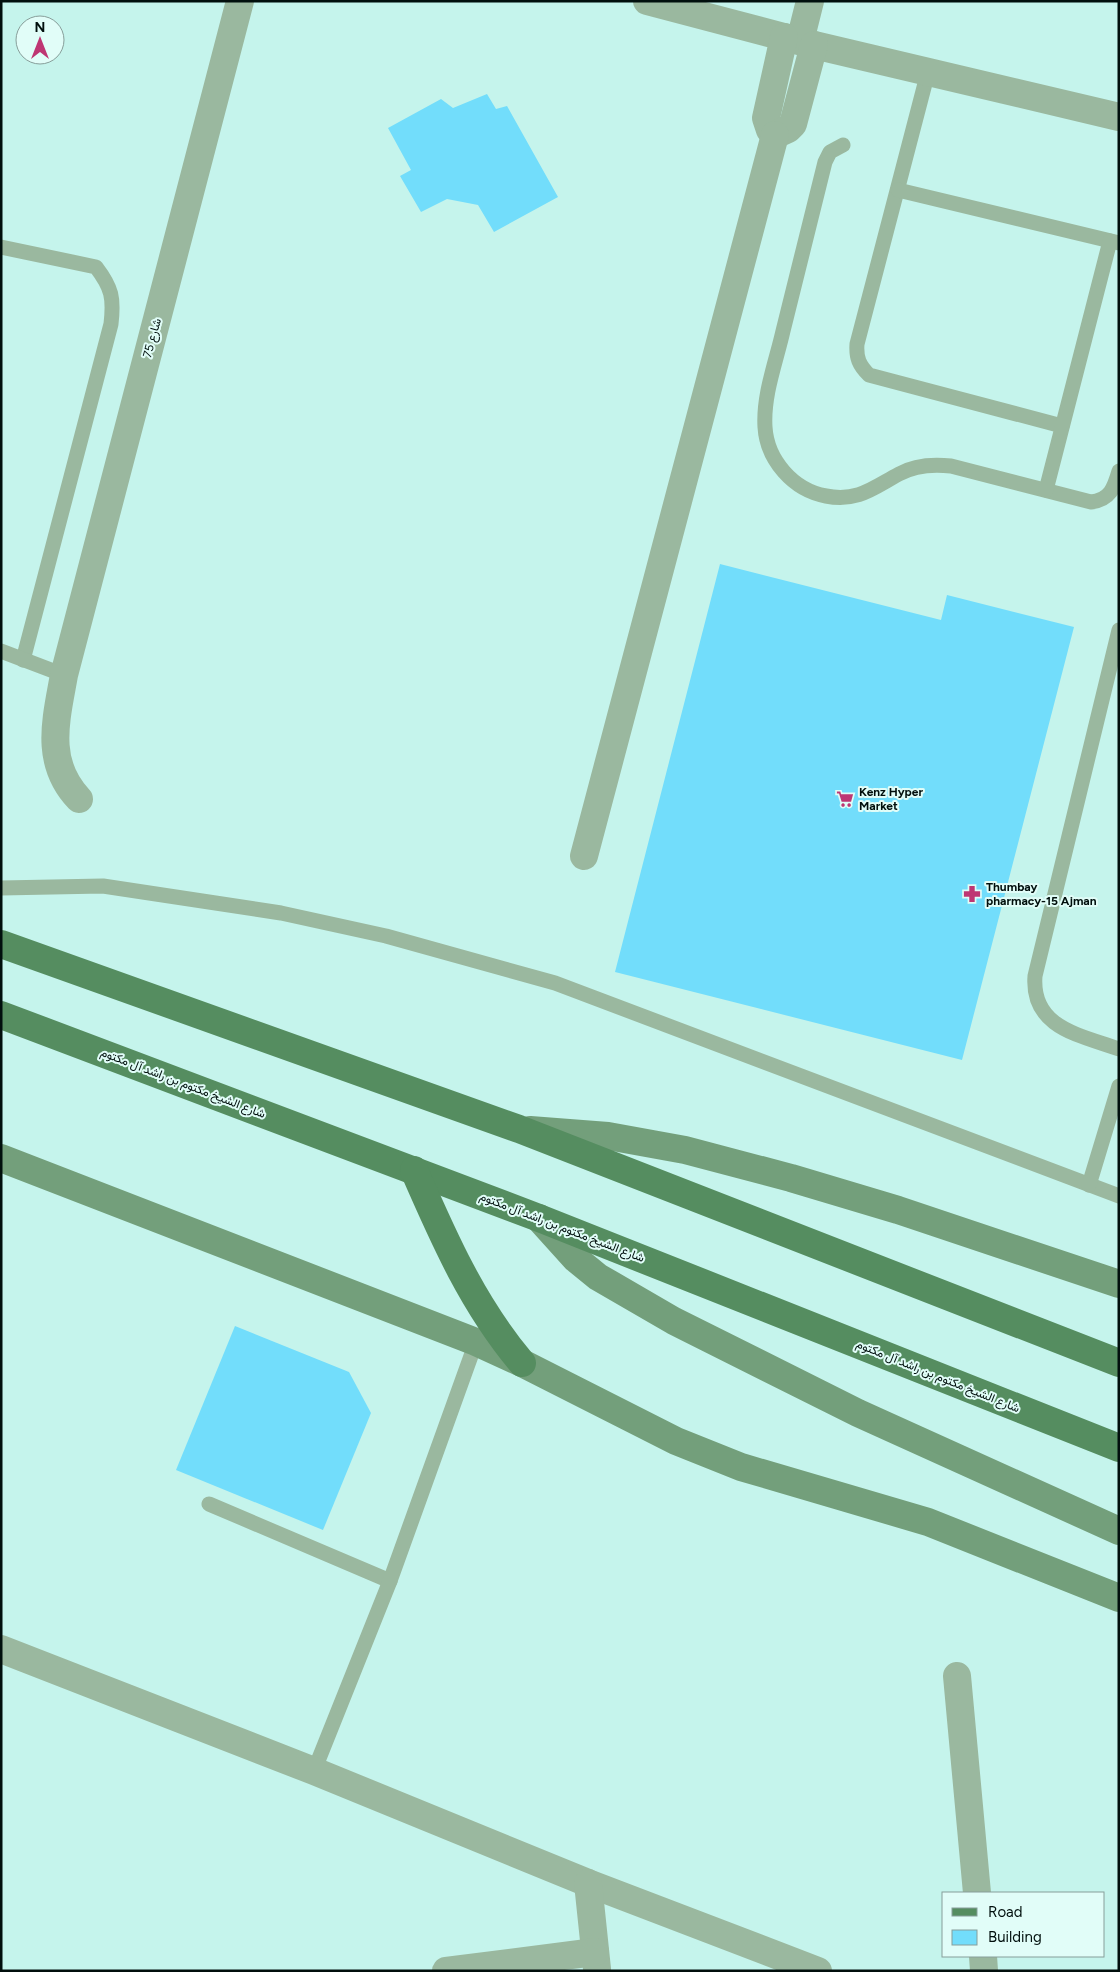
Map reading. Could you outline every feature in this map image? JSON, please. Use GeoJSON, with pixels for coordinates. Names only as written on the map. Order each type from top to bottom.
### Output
{"type":"FeatureCollection","features":[{"type":"Feature","properties":{"kind":"main road"},"geometry":{"type":"LineString","coordinates":[[1,944],[519,1129],[1119,1363]]}},
{"type":"Feature","properties":{"kind":"main road","name":"شارع الشيخ مكتوم بن راشد آل مكتوم"},"geometry":{"type":"LineString","coordinates":[[1,1015],[539,1218],[1119,1448]]}},
{"type":"Feature","properties":{"kind":"main road"},"geometry":{"type":"LineString","coordinates":[[414,1170],[459,1271],[499,1335],[522,1363]]}},
{"type":"Feature","properties":{"kind":"street","name":"شارع 75"},"geometry":{"type":"LineString","coordinates":[[79,799],[67,786],[56,758],[57,717],[64,674],[240,1]]}},
{"type":"Feature","properties":{"kind":"street"},"geometry":{"type":"LineString","coordinates":[[647,1],[799,41],[1119,117]]}},
{"type":"Feature","properties":{"kind":"street"},"geometry":{"type":"LineString","coordinates":[[584,856],[775,135],[788,129],[793,124],[799,41],[810,1]]}},
{"type":"Feature","properties":{"kind":"street"},"geometry":{"type":"LineString","coordinates":[[519,1129],[608,1136],[685,1150],[792,1178],[898,1210],[1119,1284]]}},
{"type":"Feature","properties":{"kind":"street"},"geometry":{"type":"LineString","coordinates":[[1,1158],[476,1342],[676,1440],[741,1467],[928,1522],[1119,1598]]}},
{"type":"Feature","properties":{"kind":"street"},"geometry":{"type":"LineString","coordinates":[[539,1218],[576,1259],[598,1277],[668,1318],[858,1413],[1119,1531]]}},
{"type":"Feature","properties":{"kind":"street"},"geometry":{"type":"LineString","coordinates":[[1,1649],[314,1771],[588,1884],[818,1971]]}},
{"type":"Feature","properties":{"kind":"street"},"geometry":{"type":"LineString","coordinates":[[956,1676],[977,1892]]}},
{"type":"Feature","properties":{"kind":"street"},"geometry":{"type":"LineString","coordinates":[[446,1971],[596,1961],[588,1884]]}},
{"type":"Feature","properties":{"kind":"street"},"geometry":{"type":"LineString","coordinates":[[982,1957],[984,1971]]}},
{"type":"Feature","properties":{"kind":"lane"},"geometry":{"type":"LineString","coordinates":[[928,72],[857,344],[856,356],[860,366],[869,375],[1062,426]]}},
{"type":"Feature","properties":{"kind":"lane"},"geometry":{"type":"LineString","coordinates":[[843,145],[830,152],[826,162],[769,387],[765,428],[768,444],[774,458],[783,471],[795,482],[824,496],[856,496],[872,491],[900,473],[933,464],[951,466],[1091,502],[1100,501],[1114,490],[1119,471]]}},
{"type":"Feature","properties":{"kind":"lane"},"geometry":{"type":"LineString","coordinates":[[898,190],[1114,242],[1046,490]]}},
{"type":"Feature","properties":{"kind":"lane"},"geometry":{"type":"LineString","coordinates":[[1,248],[96,267],[109,284],[114,303],[111,324],[23,660]]}},
{"type":"Feature","properties":{"kind":"lane"},"geometry":{"type":"LineString","coordinates":[[1119,630],[1035,976],[1034,988],[1042,1012],[1052,1021],[1065,1029],[1119,1049]]}},
{"type":"Feature","properties":{"kind":"lane"},"geometry":{"type":"LineString","coordinates":[[1,651],[64,674]]}},
{"type":"Feature","properties":{"kind":"lane"},"geometry":{"type":"LineString","coordinates":[[1,888],[103,886],[272,912],[386,936],[500,967],[555,983],[1119,1196]]}},
{"type":"Feature","properties":{"kind":"lane"},"geometry":{"type":"LineString","coordinates":[[1089,1185],[1119,1086]]}},
{"type":"Feature","properties":{"kind":"lane"},"geometry":{"type":"LineString","coordinates":[[314,1771],[390,1581],[476,1342]]}},
{"type":"Feature","properties":{"kind":"lane"},"geometry":{"type":"LineString","coordinates":[[209,1504],[390,1581]]}},
{"type":"Feature","properties":{"kind":"building"},"geometry":{"type":"Polygon","coordinates":[[[487,94],[496,109],[507,106],[558,197],[494,232],[478,205],[447,199],[421,212],[400,176],[411,170],[388,128],[441,99],[453,108],[487,94]]]}},
{"type":"Feature","properties":{"kind":"building","name":"Kenz Hyper Market"},"geometry":{"type":"Polygon","coordinates":[[[720,564],[941,620],[947,595],[1074,627],[962,1060],[615,972],[720,564]]]}},
{"type":"Feature","properties":{"kind":"building"},"geometry":{"type":"Polygon","coordinates":[[[235,1326],[349,1372],[371,1413],[323,1530],[176,1470],[235,1326]]]}},
{"type":"Feature","properties":{"kind":"place","name":"Kenz Hyper Market"},"geometry":{"type":"Point","coordinates":[845,799]}},
{"type":"Feature","properties":{"kind":"place","name":"Thumbay pharmacy-15 Ajman"},"geometry":{"type":"Point","coordinates":[972,894]}}]}
